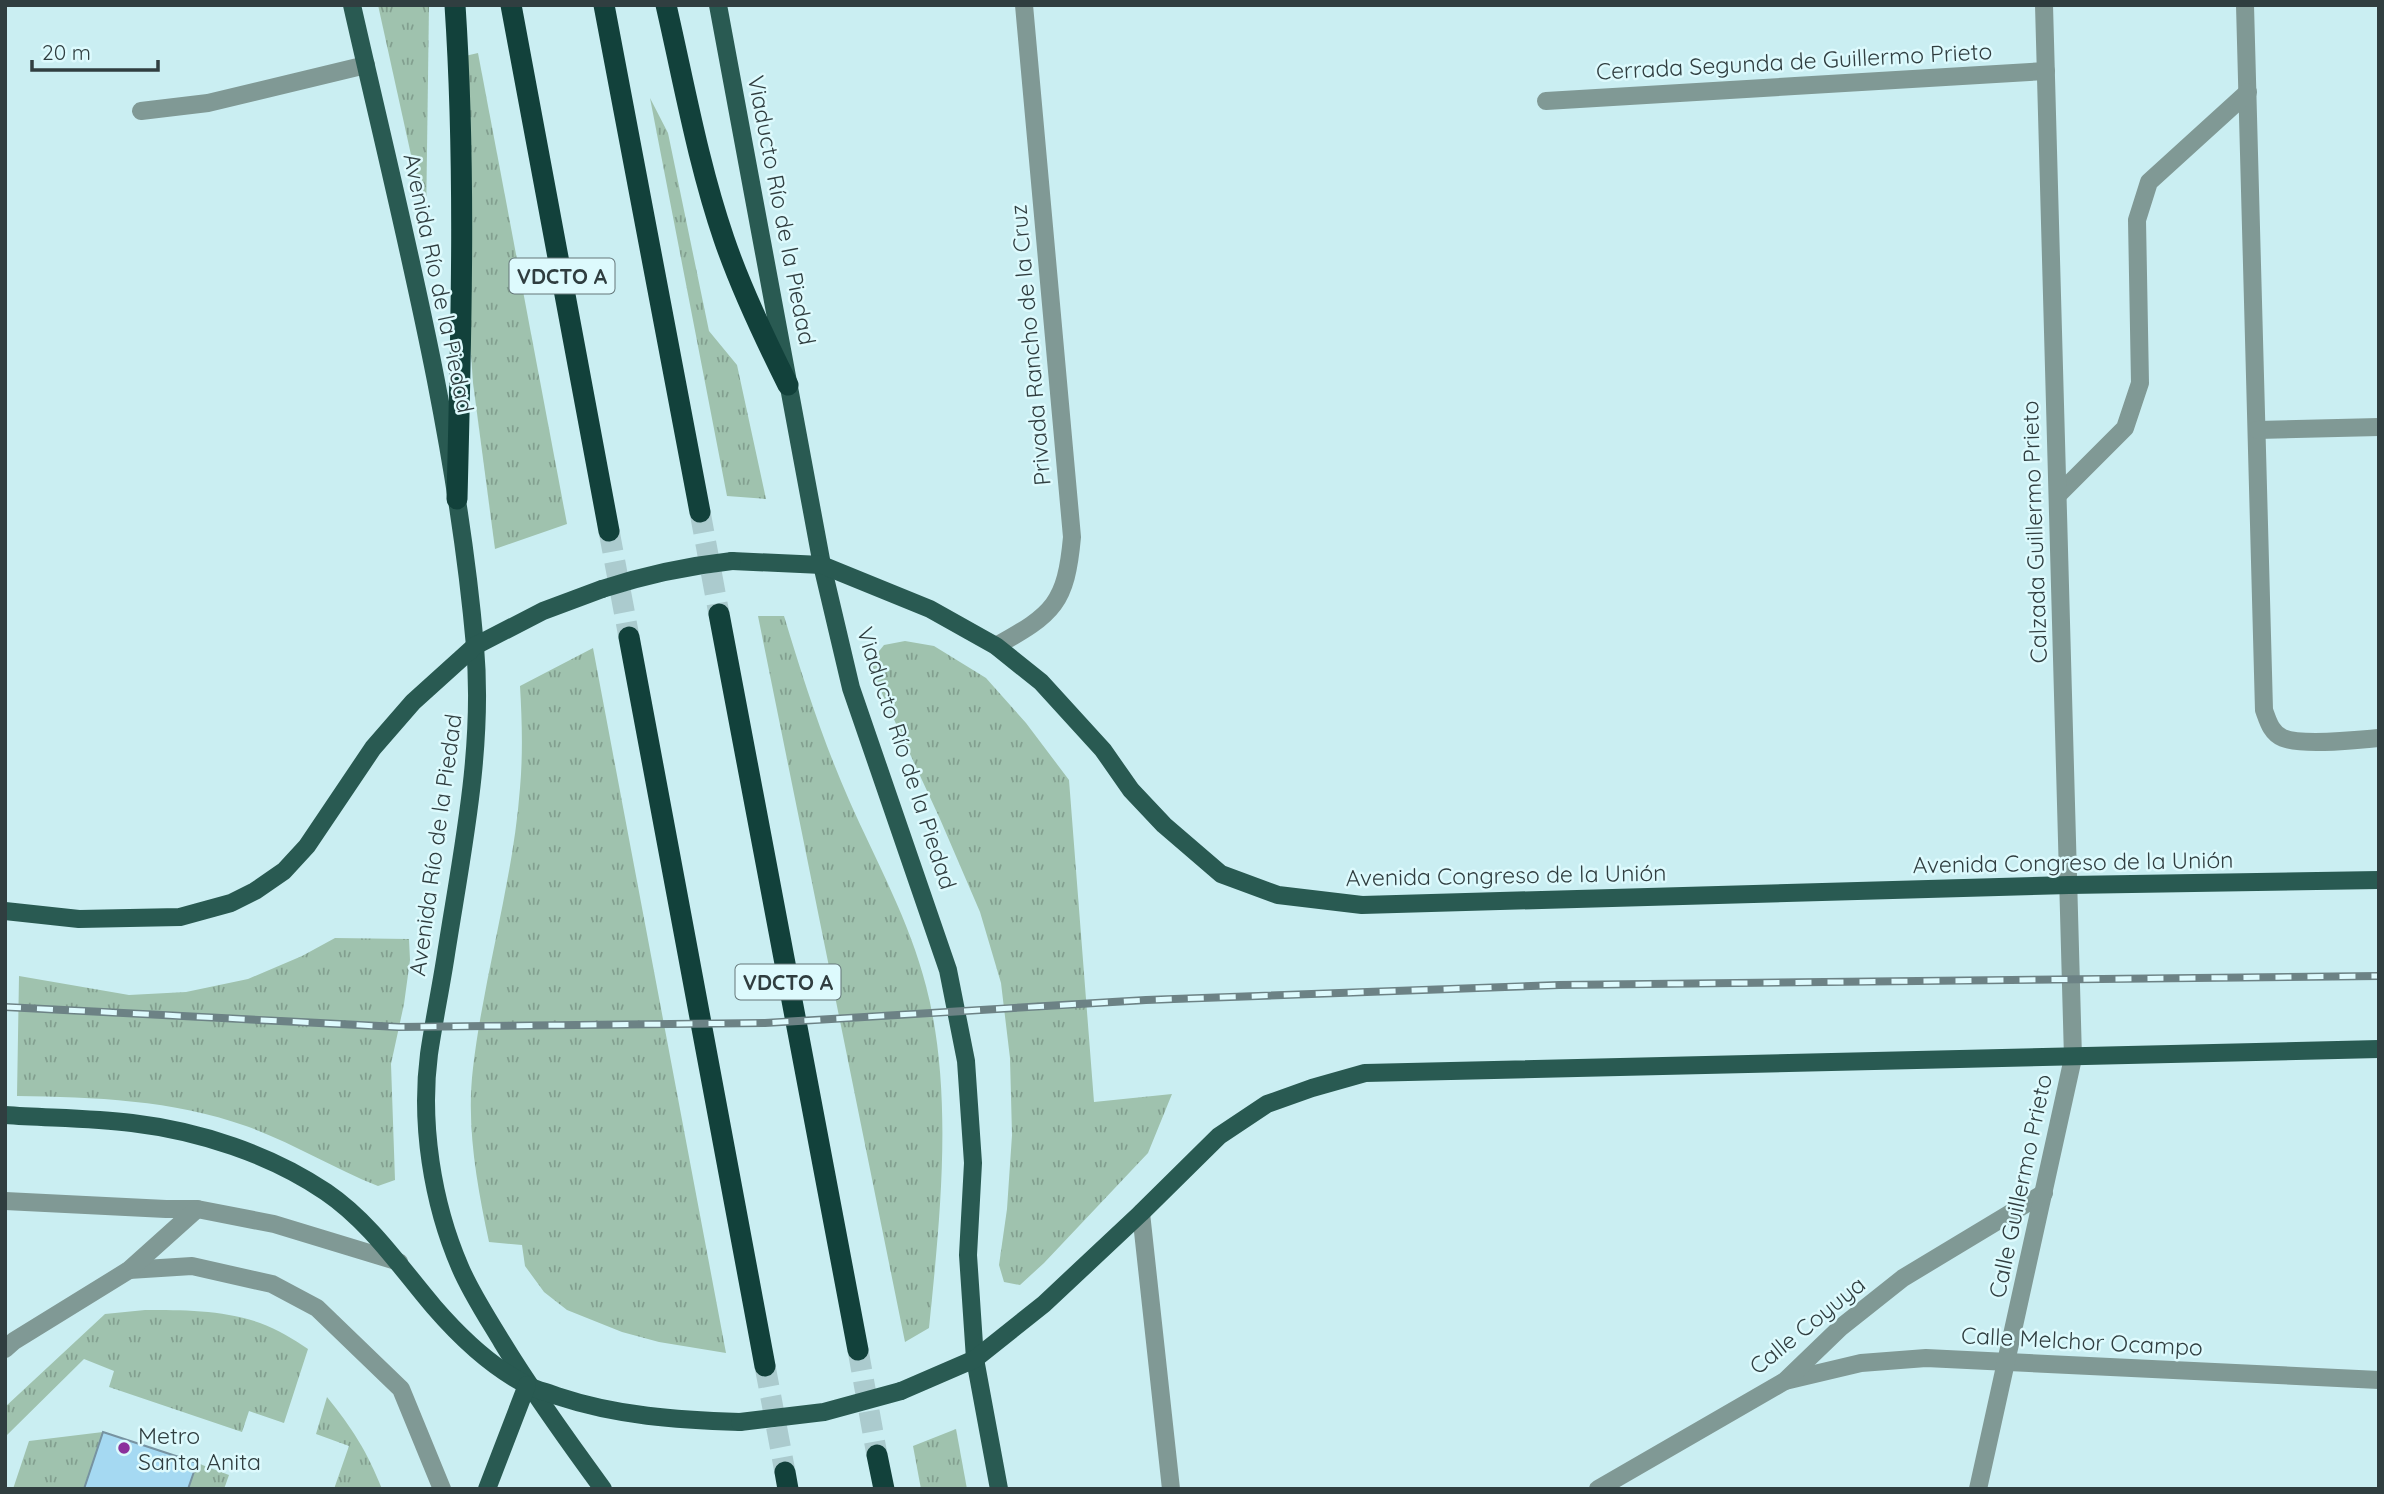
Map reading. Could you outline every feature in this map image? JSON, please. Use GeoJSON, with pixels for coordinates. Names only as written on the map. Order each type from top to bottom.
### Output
{"type":"FeatureCollection","features":[{"type":"Feature","properties":{"kind":"highway"},"geometry":{"type":"LineString","coordinates":[[455,5],[463,240],[457,499]]}},
{"type":"Feature","properties":{"kind":"highway","name":"VDCTO A"},"geometry":{"type":"LineString","coordinates":[[511,5],[610,531]]}},
{"type":"Feature","properties":{"kind":"highway"},"geometry":{"type":"LineString","coordinates":[[604,5],[700,512]]}},
{"type":"Feature","properties":{"kind":"highway"},"geometry":{"type":"LineString","coordinates":[[666,5],[707,181],[724,238],[744,293],[788,385]]}},
{"type":"Feature","properties":{"kind":"highway","name":"VDCTO A"},"geometry":{"type":"LineString","coordinates":[[719,614],[858,1350]]}},
{"type":"Feature","properties":{"kind":"highway"},"geometry":{"type":"LineString","coordinates":[[629,637],[765,1366]]}},
{"type":"Feature","properties":{"kind":"highway"},"geometry":{"type":"LineString","coordinates":[[877,1455],[884,1489]]}},
{"type":"Feature","properties":{"kind":"main road","name":"Avenida Río de la Piedad"},"geometry":{"type":"LineString","coordinates":[[352,5],[438,387],[457,499],[475,646],[478,712],[467,823],[429,1057],[426,1107],[431,1160],[443,1215],[460,1266],[480,1306],[527,1385],[603,1489]]}},
{"type":"Feature","properties":{"kind":"main road","name":"Viaducto Río de la Piedad"},"geometry":{"type":"LineString","coordinates":[[718,5],[822,565],[851,688],[948,970],[964,1048],[973,1163],[968,1255],[975,1359],[999,1489]]}},
{"type":"Feature","properties":{"kind":"main road","name":"Avenida Congreso de la Unión"},"geometry":{"type":"LineString","coordinates":[[5,911],[79,919],[180,917],[231,903],[255,891],[284,871],[307,846],[373,748],[413,702],[475,646],[543,611],[643,575],[732,561],[822,565],[930,609],[996,646],[1041,682],[1103,750],[1131,790],[1164,825],[1221,874],[1278,895],[1362,905],[2069,885],[2379,880]]}},
{"type":"Feature","properties":{"kind":"main road"},"geometry":{"type":"LineString","coordinates":[[5,1115],[133,1123],[188,1134],[242,1150],[284,1167],[327,1193],[361,1221],[462,1337],[493,1364],[527,1385],[583,1405],[639,1416],[740,1422],[824,1412],[901,1391],[975,1359],[1044,1304],[1142,1213],[1219,1136],[1267,1104],[1312,1087],[1365,1073],[2379,1049]]}},
{"type":"Feature","properties":{"kind":"main road"},"geometry":{"type":"LineString","coordinates":[[487,1489],[527,1385]]}},
{"type":"Feature","properties":{"kind":"street","name":"Privada Rancho de la Cruz"},"geometry":{"type":"LineString","coordinates":[[996,646],[1024,631],[1054,607],[1069,573],[1072,537],[1024,5]]}},
{"type":"Feature","properties":{"kind":"street","name":"Calzada Guillermo Prieto"},"geometry":{"type":"LineString","coordinates":[[2044,5],[2073,1058]]}},
{"type":"Feature","properties":{"kind":"street"},"geometry":{"type":"LineString","coordinates":[[2245,5],[2264,710],[2269,726],[2280,737],[2297,741],[2379,738]]}},
{"type":"Feature","properties":{"kind":"street"},"geometry":{"type":"LineString","coordinates":[[141,111],[208,103],[366,65]]}},
{"type":"Feature","properties":{"kind":"street","name":"Cerrada Segunda de Guillermo Prieto"},"geometry":{"type":"LineString","coordinates":[[1546,101],[2046,71]]}},
{"type":"Feature","properties":{"kind":"street"},"geometry":{"type":"LineString","coordinates":[[2058,495],[2125,428],[2140,383],[2137,220],[2149,182],[2248,92]]}},
{"type":"Feature","properties":{"kind":"street"},"geometry":{"type":"LineString","coordinates":[[2257,430],[2379,427]]}},
{"type":"Feature","properties":{"kind":"street","name":"Calle Guillermo Prieto"},"geometry":{"type":"LineString","coordinates":[[1978,1489],[2073,1058]]}},
{"type":"Feature","properties":{"kind":"street","name":"Calle Coyuya"},"geometry":{"type":"LineString","coordinates":[[1598,1489],[1785,1381],[1840,1328],[1903,1278],[2044,1193]]}},
{"type":"Feature","properties":{"kind":"street"},"geometry":{"type":"LineString","coordinates":[[5,1201],[197,1209],[274,1224],[399,1262]]}},
{"type":"Feature","properties":{"kind":"street"},"geometry":{"type":"LineString","coordinates":[[5,1349],[129,1270],[197,1209]]}},
{"type":"Feature","properties":{"kind":"street"},"geometry":{"type":"LineString","coordinates":[[1142,1213],[1171,1489]]}},
{"type":"Feature","properties":{"kind":"street"},"geometry":{"type":"LineString","coordinates":[[129,1270],[192,1266],[272,1284],[317,1308],[401,1389],[442,1489]]}},
{"type":"Feature","properties":{"kind":"street","name":"Calle Melchor Ocampo"},"geometry":{"type":"LineString","coordinates":[[1785,1381],[1861,1363],[1913,1359],[2379,1380]]}},
{"type":"Feature","properties":{"kind":"green space"},"geometry":{"type":"Polygon","coordinates":[[[378,5],[429,5],[426,223],[378,5]]]}},
{"type":"Feature","properties":{"kind":"green space"},"geometry":{"type":"Polygon","coordinates":[[[478,53],[567,524],[495,549],[473,383],[469,325],[465,56],[478,53]]]}},
{"type":"Feature","properties":{"kind":"green space"},"geometry":{"type":"Polygon","coordinates":[[[650,98],[668,133],[709,331],[737,365],[766,499],[727,496],[650,98]]]}},
{"type":"Feature","properties":{"kind":"green space"},"geometry":{"type":"Polygon","coordinates":[[[758,616],[784,616],[831,755],[911,939],[926,986],[935,1027],[940,1069],[942,1156],[929,1328],[905,1342],[758,616]]]}},
{"type":"Feature","properties":{"kind":"green space"},"geometry":{"type":"Polygon","coordinates":[[[905,641],[934,646],[986,678],[1026,723],[1069,780],[1094,1102],[1172,1094],[1148,1153],[1020,1285],[1004,1282],[999,1265],[1007,1209],[1012,1135],[1010,1058],[1001,983],[980,912],[880,689],[871,661],[884,645],[905,641]]]}},
{"type":"Feature","properties":{"kind":"green space"},"geometry":{"type":"Polygon","coordinates":[[[593,648],[726,1353],[659,1342],[622,1332],[567,1310],[544,1292],[525,1266],[522,1245],[489,1242],[480,1199],[472,1134],[471,1090],[478,1033],[516,823],[522,763],[520,686],[593,648]]]}},
{"type":"Feature","properties":{"kind":"green space"},"geometry":{"type":"Polygon","coordinates":[[[335,938],[409,939],[410,960],[404,1004],[391,1064],[395,1180],[378,1186],[263,1132],[190,1110],[104,1099],[17,1096],[19,976],[129,995],[186,992],[248,979],[302,956],[335,938]]]}},
{"type":"Feature","properties":{"kind":"green space"},"geometry":{"type":"Polygon","coordinates":[[[145,1310],[232,1315],[273,1328],[308,1349],[284,1423],[249,1411],[242,1432],[109,1387],[114,1371],[84,1359],[5,1437],[5,1407],[105,1314],[145,1310]]]}},
{"type":"Feature","properties":{"kind":"green space"},"geometry":{"type":"Polygon","coordinates":[[[327,1397],[358,1440],[382,1489],[334,1489],[349,1446],[316,1434],[327,1397]]]}},
{"type":"Feature","properties":{"kind":"green space"},"geometry":{"type":"Polygon","coordinates":[[[956,1429],[967,1489],[921,1489],[913,1446],[956,1429]]]}},
{"type":"Feature","properties":{"kind":"green space"},"geometry":{"type":"Polygon","coordinates":[[[103,1432],[84,1489],[13,1489],[29,1441],[103,1432]]]}},
{"type":"Feature","properties":{"kind":"green space"},"geometry":{"type":"Polygon","coordinates":[[[197,1463],[229,1475],[224,1489],[188,1489],[197,1463]]]}},
{"type":"Feature","properties":{"kind":"building","name":"Metro Santa Anita"},"geometry":{"type":"Polygon","coordinates":[[[103,1432],[197,1463],[188,1489],[84,1489],[103,1432]]]}},
{"type":"Feature","properties":{"kind":"tunnel"},"geometry":{"type":"LineString","coordinates":[[700,512],[719,614]]}},
{"type":"Feature","properties":{"kind":"tunnel"},"geometry":{"type":"LineString","coordinates":[[609,531],[629,637]]}},
{"type":"Feature","properties":{"kind":"tunnel"},"geometry":{"type":"LineString","coordinates":[[858,1350],[877,1455]]}},
{"type":"Feature","properties":{"kind":"tunnel"},"geometry":{"type":"LineString","coordinates":[[765,1366],[785,1472]]}},
{"type":"Feature","properties":{"kind":"railway"},"geometry":{"type":"LineString","coordinates":[[5,1007],[399,1027],[765,1023],[1146,1000],[1559,985],[2379,976]]}},
{"type":"Feature","properties":{"kind":"place","name":"Metro Santa Anita"},"geometry":{"type":"Point","coordinates":[124,1448]}}]}
